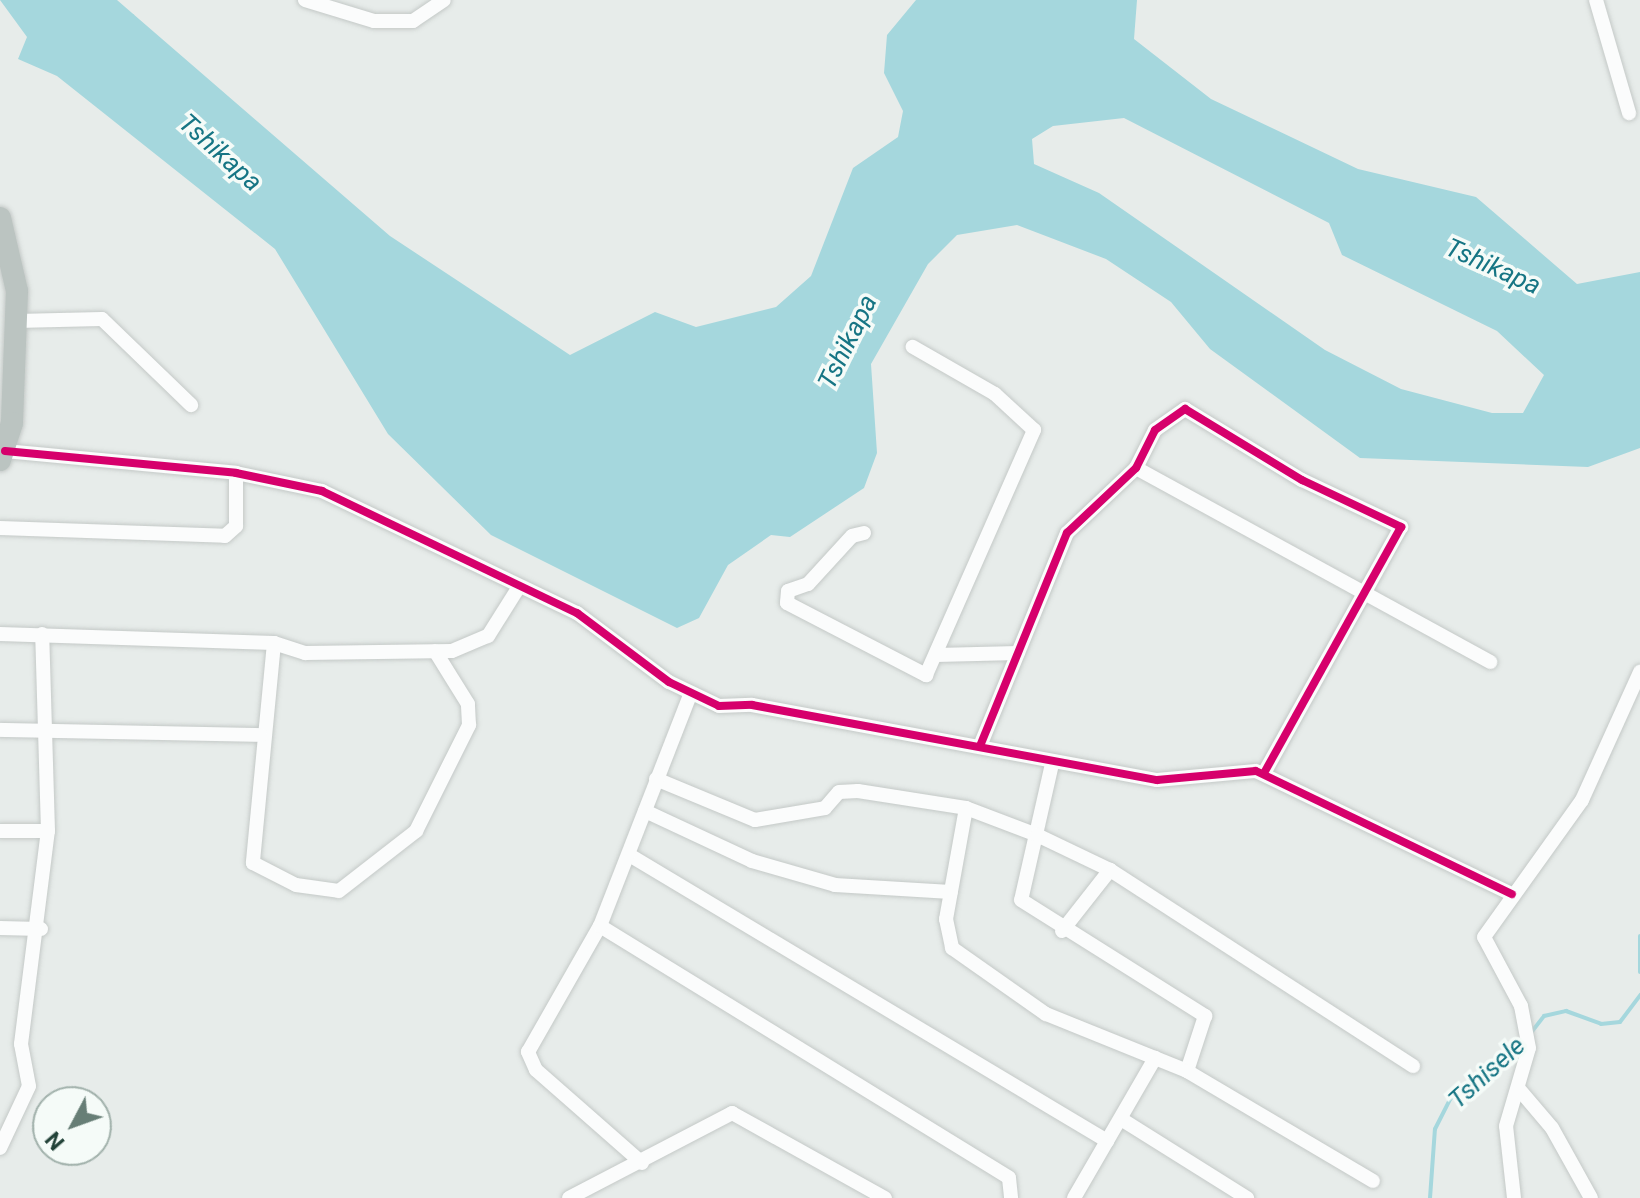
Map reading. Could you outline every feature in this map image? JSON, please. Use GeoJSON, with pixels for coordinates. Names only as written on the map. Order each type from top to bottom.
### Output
{"type":"FeatureCollection","features":[{"type":"Feature","properties":{"kind":"highway"},"geometry":{"type":"LineString","coordinates":[[0,218],[16,321],[2,456]]}},
{"type":"Feature","properties":{"kind":"street"},"geometry":{"type":"LineString","coordinates":[[305,0],[374,21],[413,21],[444,0]]}},
{"type":"Feature","properties":{"kind":"street"},"geometry":{"type":"LineString","coordinates":[[1596,0],[1629,113]]}},
{"type":"Feature","properties":{"kind":"street"},"geometry":{"type":"LineString","coordinates":[[16,321],[102,319],[191,405]]}},
{"type":"Feature","properties":{"kind":"street"},"geometry":{"type":"LineString","coordinates":[[864,533],[852,536],[808,584],[788,591],[787,603],[926,675],[1034,430],[995,394],[913,347]]}},
{"type":"Feature","properties":{"kind":"street"},"geometry":{"type":"LineString","coordinates":[[980,746],[1067,533],[1136,468],[1155,430],[1185,409],[1302,480],[1398,524],[1401,531],[1360,595],[1264,773]]}},
{"type":"Feature","properties":{"kind":"street"},"geometry":{"type":"LineString","coordinates":[[2,456],[236,473],[322,491],[517,590],[577,613],[691,693],[719,706],[752,705],[980,746],[1052,764],[1157,780],[1205,771],[1264,773],[1512,894]]}},
{"type":"Feature","properties":{"kind":"street"},"geometry":{"type":"LineString","coordinates":[[1136,468],[1360,595],[1490,662]]}},
{"type":"Feature","properties":{"kind":"street"},"geometry":{"type":"LineString","coordinates":[[0,528],[231,535],[236,473]]}},
{"type":"Feature","properties":{"kind":"street"},"geometry":{"type":"LineString","coordinates":[[0,634],[274,643],[305,653],[435,651],[488,636],[517,590]]}},
{"type":"Feature","properties":{"kind":"street"},"geometry":{"type":"LineString","coordinates":[[0,1148],[28,1095],[21,1044],[41,929],[48,831],[42,634]]}},
{"type":"Feature","properties":{"kind":"street"},"geometry":{"type":"LineString","coordinates":[[274,643],[260,735],[253,863],[296,885],[339,891],[416,831],[469,725],[468,704],[435,651]]}},
{"type":"Feature","properties":{"kind":"street"},"geometry":{"type":"LineString","coordinates":[[936,655],[1018,653]]}},
{"type":"Feature","properties":{"kind":"street"},"geometry":{"type":"LineString","coordinates":[[1514,1198],[1506,1126],[1529,1048],[1514,990],[1484,943],[1512,894],[1582,800],[1640,672]]}},
{"type":"Feature","properties":{"kind":"street"},"geometry":{"type":"LineString","coordinates":[[642,1163],[528,1059],[600,926],[631,856],[656,779],[691,693]]}},
{"type":"Feature","properties":{"kind":"street"},"geometry":{"type":"LineString","coordinates":[[0,730],[260,735]]}},
{"type":"Feature","properties":{"kind":"street"},"geometry":{"type":"LineString","coordinates":[[1052,764],[1021,900],[1062,931],[1205,1016],[1187,1071]]}},
{"type":"Feature","properties":{"kind":"street"},"geometry":{"type":"LineString","coordinates":[[656,779],[755,820],[825,808],[839,792],[858,791],[966,808],[1037,835],[1110,870],[1413,1066]]}},
{"type":"Feature","properties":{"kind":"street"},"geometry":{"type":"LineString","coordinates":[[966,808],[945,933],[952,948],[1046,1014],[1187,1071],[1373,1181]]}},
{"type":"Feature","properties":{"kind":"street"},"geometry":{"type":"LineString","coordinates":[[645,811],[752,861],[835,885],[951,892]]}},
{"type":"Feature","properties":{"kind":"street"},"geometry":{"type":"LineString","coordinates":[[0,831],[48,831]]}},
{"type":"Feature","properties":{"kind":"street"},"geometry":{"type":"LineString","coordinates":[[631,856],[1107,1141]]}},
{"type":"Feature","properties":{"kind":"street"},"geometry":{"type":"LineString","coordinates":[[1062,931],[1110,870]]}},
{"type":"Feature","properties":{"kind":"street"},"geometry":{"type":"LineString","coordinates":[[600,926],[1009,1178],[1011,1198]]}},
{"type":"Feature","properties":{"kind":"street"},"geometry":{"type":"LineString","coordinates":[[0,928],[41,929]]}},
{"type":"Feature","properties":{"kind":"street"},"geometry":{"type":"LineString","coordinates":[[1074,1198],[1155,1058]]}},
{"type":"Feature","properties":{"kind":"street"},"geometry":{"type":"LineString","coordinates":[[1518,1088],[1552,1128],[1591,1198]]}},
{"type":"Feature","properties":{"kind":"street"},"geometry":{"type":"LineString","coordinates":[[569,1198],[642,1163],[732,1113],[885,1198]]}},
{"type":"Feature","properties":{"kind":"street"},"geometry":{"type":"LineString","coordinates":[[1121,1119],[1247,1198]]}},
{"type":"Feature","properties":{"kind":"water","name":"Tshikapa"},"geometry":{"type":"Polygon","coordinates":[[[0,0],[117,0],[390,236],[570,355],[655,312],[696,327],[776,307],[811,276],[853,168],[898,137],[903,111],[884,73],[887,35],[916,0],[1137,0],[1134,39],[1211,99],[1358,169],[1476,197],[1577,284],[1640,272],[1640,448],[1588,467],[1360,458],[1210,349],[1171,302],[1106,259],[1017,225],[957,235],[928,264],[871,364],[877,453],[864,488],[790,537],[771,535],[728,565],[699,618],[677,628],[491,535],[388,434],[275,249],[57,76],[18,59],[27,37],[0,0]],[[1124,118],[1053,126],[1032,139],[1034,164],[1099,193],[1325,350],[1401,389],[1492,413],[1523,413],[1544,375],[1497,331],[1342,255],[1329,223],[1124,118]]]}},
{"type":"Feature","properties":{"kind":"waterway","name":"Tshisele"},"geometry":{"type":"LineString","coordinates":[[1640,936],[1640,972]]}},
{"type":"Feature","properties":{"kind":"waterway","name":"Tshisele"},"geometry":{"type":"LineString","coordinates":[[1530,1034],[1544,1016],[1566,1011],[1601,1024],[1620,1022],[1640,995]]}},
{"type":"Feature","properties":{"kind":"waterway","name":"Tshisele"},"geometry":{"type":"LineString","coordinates":[[1430,1198],[1435,1129],[1450,1099],[1525,1041]]}},
{"type":"Feature","properties":{"kind":"cycle path"},"geometry":{"type":"LineString","coordinates":[[980,746],[1067,533],[1136,468],[1155,430],[1185,409],[1302,480],[1401,527],[1264,773]]}},
{"type":"Feature","properties":{"kind":"cycle path"},"geometry":{"type":"LineString","coordinates":[[5,451],[236,473],[322,491],[577,613],[669,682],[719,706],[752,705],[1157,780],[1256,771],[1512,894]]}}]}
